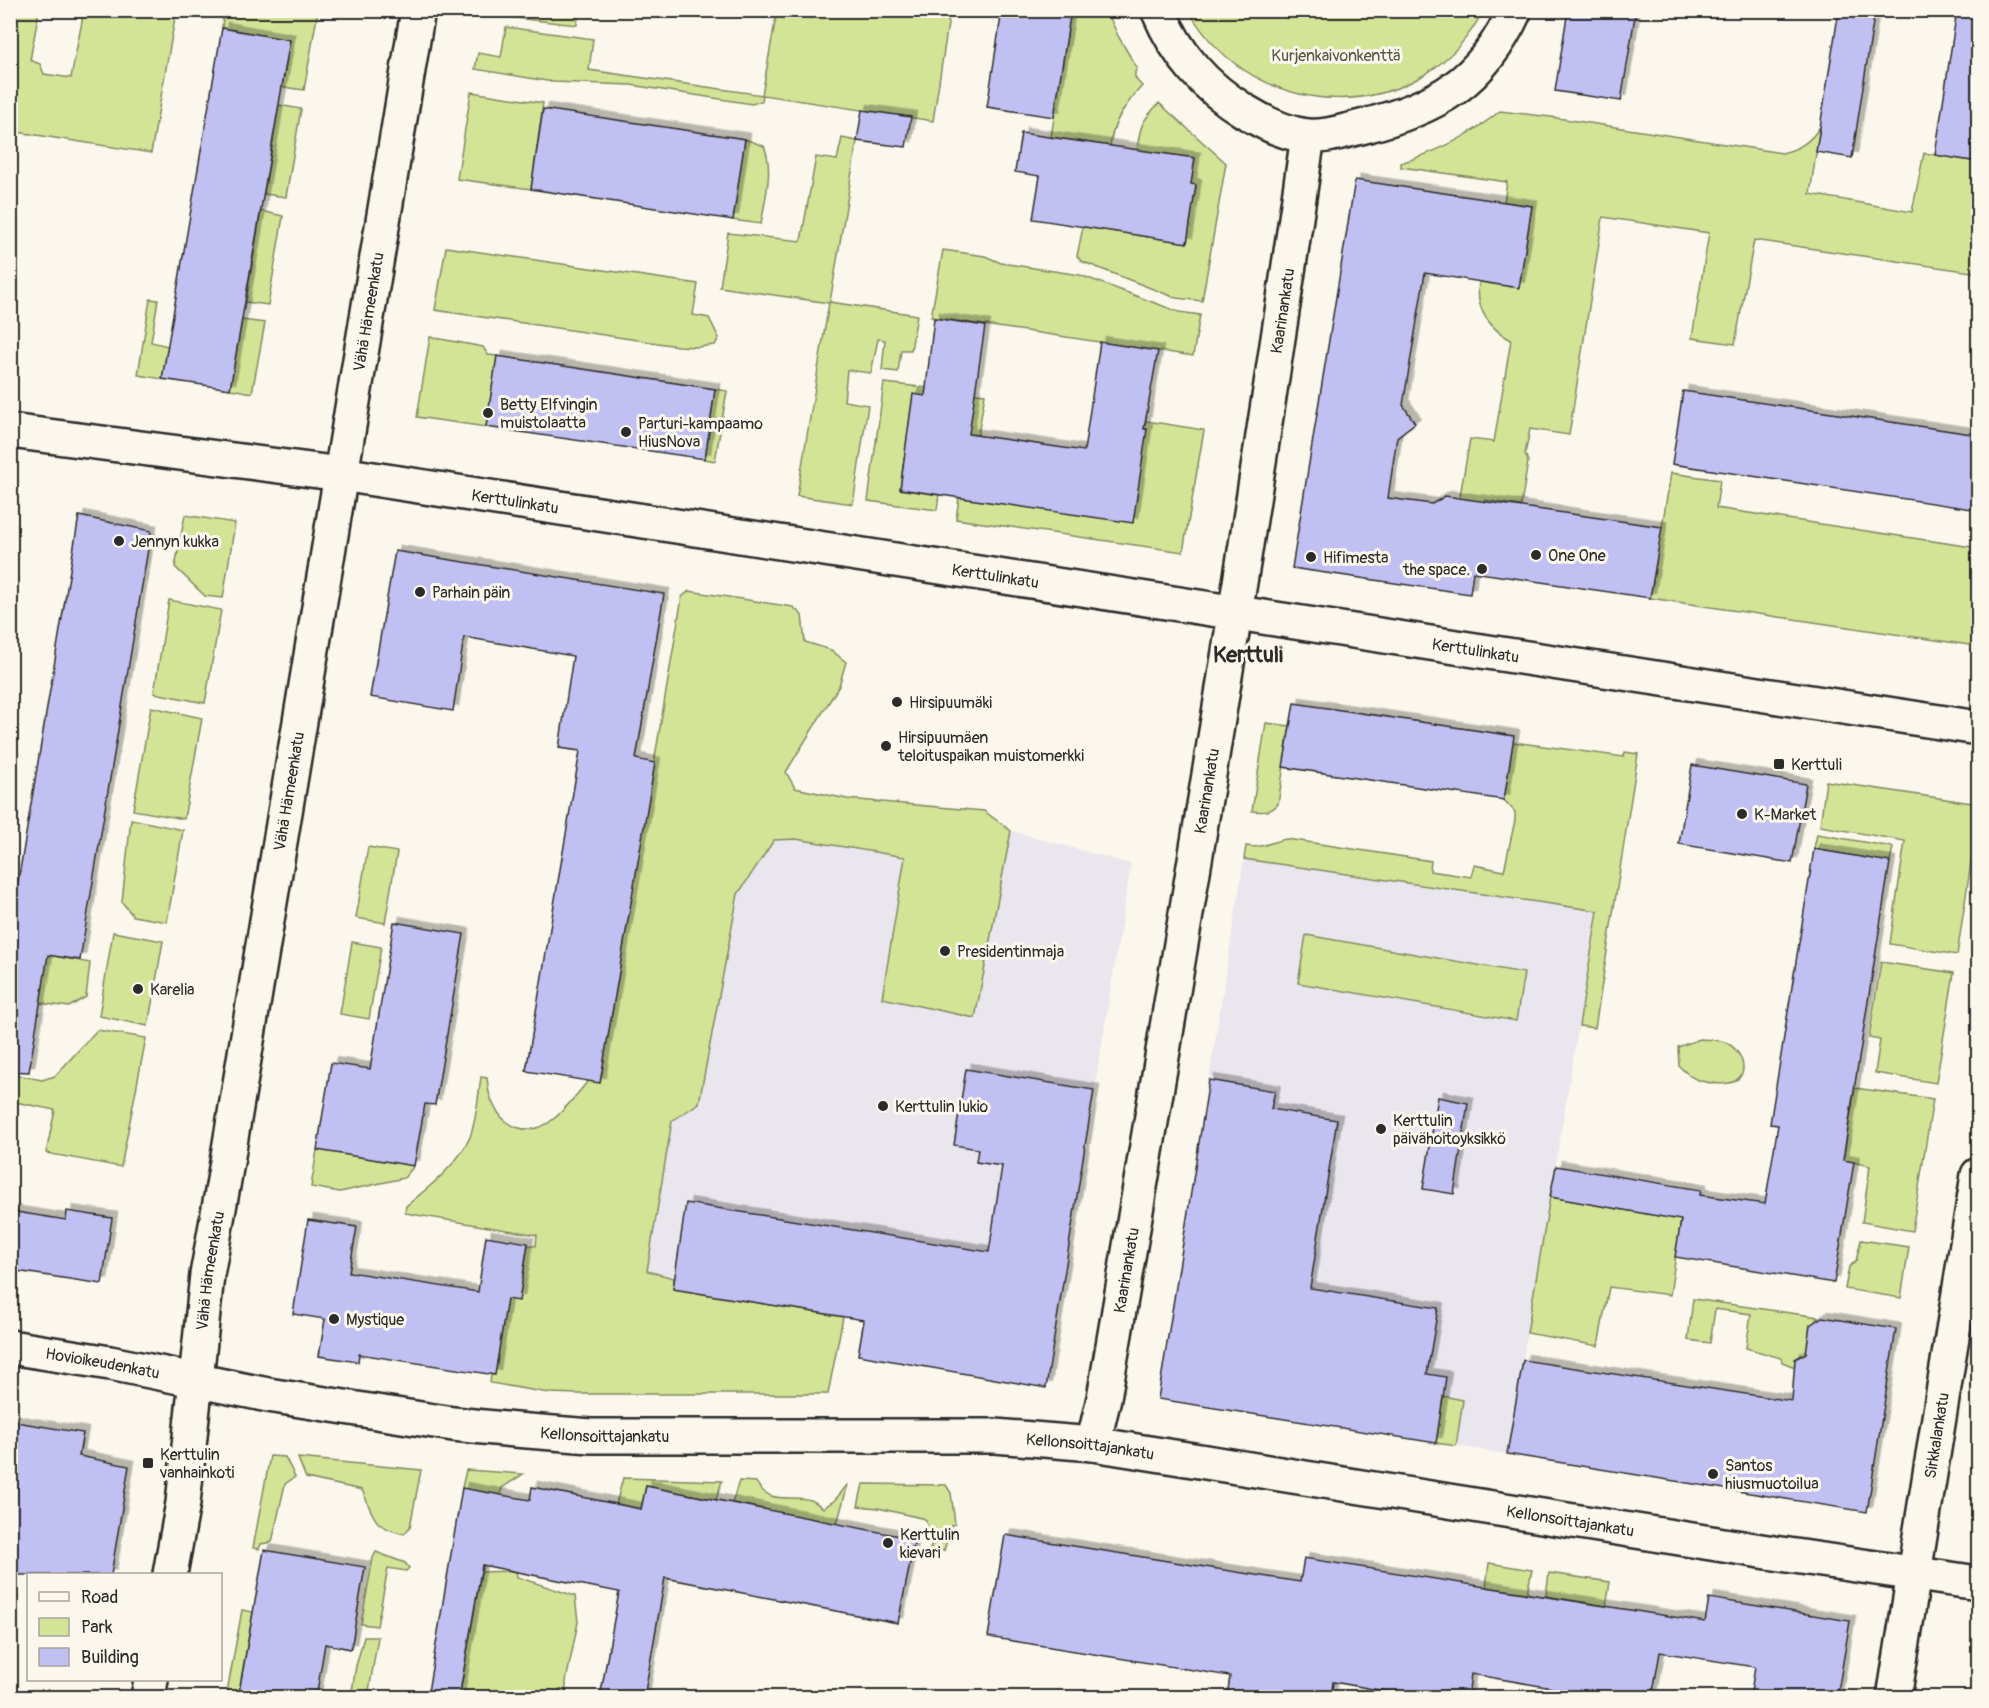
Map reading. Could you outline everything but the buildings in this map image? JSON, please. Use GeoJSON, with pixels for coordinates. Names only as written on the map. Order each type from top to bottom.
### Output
{"type":"FeatureCollection","features":[{"type":"Feature","properties":{"kind":"street","name":"Vähä Hämeenkatu"},"geometry":{"type":"LineString","coordinates":[[170,1573],[183,1503],[207,1275],[418,10]]}},
{"type":"Feature","properties":{"kind":"street"},"geometry":{"type":"LineString","coordinates":[[1158,10],[1174,42],[1194,70],[1220,93],[1259,119],[1308,136],[1332,134],[1402,115],[1452,90],[1472,76],[1489,57],[1506,30],[1515,10]]}},
{"type":"Feature","properties":{"kind":"street","name":"Kaarinankatu"},"geometry":{"type":"LineString","coordinates":[[1093,1444],[1104,1398],[1187,915],[1308,136]]}},
{"type":"Feature","properties":{"kind":"street","name":"Kerttulinkatu"},"geometry":{"type":"LineString","coordinates":[[10,431],[341,474],[1978,728]]}},
{"type":"Feature","properties":{"kind":"street","name":"Sirkkalankatu"},"geometry":{"type":"LineString","coordinates":[[1894,1698],[1978,1175]]}},
{"type":"Feature","properties":{"kind":"street","name":"Hovioikeudenkatu"},"geometry":{"type":"LineString","coordinates":[[10,1347],[111,1363],[196,1380]]}},
{"type":"Feature","properties":{"kind":"street","name":"Kellonsoittajankatu"},"geometry":{"type":"LineString","coordinates":[[196,1380],[268,1395],[453,1424],[569,1434],[995,1436],[1093,1444],[1750,1550],[1978,1583]]}},
{"type":"Feature","properties":{"kind":"street"},"geometry":{"type":"LineString","coordinates":[[148,1698],[151,1681]]}},
{"type":"Feature","properties":{"kind":"shaded area","name":"Kerttulin lukio"},"geometry":{"type":"Polygon","coordinates":[[[798,801],[1011,831],[1131,864],[1046,1388],[858,1355],[863,1320],[672,1289],[647,1271],[715,859],[798,801]]]}},
{"type":"Feature","properties":{"kind":"shaded area","name":"Kerttulin päivähoitoyksikkö"},"geometry":{"type":"Polygon","coordinates":[[[1244,859],[1598,911],[1507,1454],[1158,1399],[1244,859]]]}},
{"type":"Feature","properties":{"kind":"green space"},"geometry":{"type":"Polygon","coordinates":[[[508,10],[579,11],[577,25],[507,17],[508,10]]]}},
{"type":"Feature","properties":{"kind":"green space"},"geometry":{"type":"Polygon","coordinates":[[[10,11],[39,11],[30,60],[40,64],[44,74],[71,78],[84,11],[318,11],[304,90],[282,87],[290,40],[222,28],[223,18],[176,12],[151,153],[11,131],[10,11]]]}},
{"type":"Feature","properties":{"kind":"green space"},"geometry":{"type":"Polygon","coordinates":[[[777,11],[950,11],[933,121],[763,95],[762,101],[752,104],[631,85],[553,82],[475,69],[478,53],[501,57],[506,27],[593,39],[589,70],[762,95],[777,11]]]}},
{"type":"Feature","properties":{"kind":"green space"},"geometry":{"type":"Polygon","coordinates":[[[1071,11],[1107,11],[1118,36],[1137,68],[1135,78],[1142,86],[1121,114],[1110,146],[1051,137],[1071,11]]]}},
{"type":"Feature","properties":{"kind":"green space","name":"Kurjenkaivonkenttä"},"geometry":{"type":"Polygon","coordinates":[[[1189,11],[1483,11],[1455,50],[1420,77],[1380,93],[1337,98],[1294,92],[1254,76],[1218,49],[1189,11]]]}},
{"type":"Feature","properties":{"kind":"green space"},"geometry":{"type":"Polygon","coordinates":[[[471,92],[543,103],[531,189],[457,179],[471,92]]]}},
{"type":"Feature","properties":{"kind":"green space"},"geometry":{"type":"Polygon","coordinates":[[[1159,103],[1226,163],[1202,301],[1176,298],[1081,261],[1077,256],[1083,227],[1187,243],[1196,185],[1191,184],[1195,159],[1137,150],[1143,124],[1159,103]]]}},
{"type":"Feature","properties":{"kind":"green space"},"geometry":{"type":"Polygon","coordinates":[[[279,105],[301,109],[286,197],[264,194],[279,105]]]}},
{"type":"Feature","properties":{"kind":"green space"},"geometry":{"type":"Polygon","coordinates":[[[1500,111],[1782,153],[1804,144],[1820,127],[1810,194],[1912,212],[1924,153],[1978,162],[1978,273],[1754,240],[1735,344],[1692,338],[1709,233],[1603,217],[1569,435],[1530,429],[1525,454],[1528,461],[1521,506],[1485,500],[1483,511],[1459,501],[1470,439],[1494,442],[1511,340],[1490,323],[1481,309],[1479,282],[1519,288],[1532,206],[1504,202],[1507,182],[1401,167],[1401,163],[1454,142],[1500,111]]]}},
{"type":"Feature","properties":{"kind":"green space"},"geometry":{"type":"Polygon","coordinates":[[[842,138],[857,141],[830,302],[917,315],[911,350],[901,350],[898,372],[882,370],[885,340],[878,339],[871,373],[847,370],[844,401],[868,405],[853,504],[797,496],[829,303],[720,287],[728,233],[801,241],[816,157],[837,160],[842,138]]]}},
{"type":"Feature","properties":{"kind":"green space"},"geometry":{"type":"Polygon","coordinates":[[[745,139],[764,146],[767,155],[768,184],[761,224],[733,220],[745,139]]]}},
{"type":"Feature","properties":{"kind":"green space"},"geometry":{"type":"Polygon","coordinates":[[[261,211],[283,216],[268,305],[246,302],[261,211]]]}},
{"type":"Feature","properties":{"kind":"green space"},"geometry":{"type":"Polygon","coordinates":[[[446,247],[698,284],[693,315],[709,318],[719,338],[715,345],[678,346],[435,310],[446,247]]]}},
{"type":"Feature","properties":{"kind":"green space"},"geometry":{"type":"Polygon","coordinates":[[[943,250],[985,256],[1001,263],[1080,275],[1179,312],[1200,315],[1193,356],[931,317],[943,250]]]}},
{"type":"Feature","properties":{"kind":"green space"},"geometry":{"type":"Polygon","coordinates":[[[150,299],[158,300],[151,342],[168,346],[162,379],[138,375],[150,299]]]}},
{"type":"Feature","properties":{"kind":"green space"},"geometry":{"type":"Polygon","coordinates":[[[242,320],[265,323],[252,393],[230,389],[242,320]]]}},
{"type":"Feature","properties":{"kind":"green space"},"geometry":{"type":"Polygon","coordinates":[[[430,337],[483,347],[488,355],[497,356],[486,427],[417,417],[430,337]]]}},
{"type":"Feature","properties":{"kind":"green space"},"geometry":{"type":"Polygon","coordinates":[[[884,383],[985,394],[978,435],[969,434],[913,395],[900,489],[939,495],[937,510],[868,501],[884,383]]]}},
{"type":"Feature","properties":{"kind":"green space"},"geometry":{"type":"Polygon","coordinates":[[[715,389],[727,391],[715,461],[705,459],[715,389]]]}},
{"type":"Feature","properties":{"kind":"green space"},"geometry":{"type":"Polygon","coordinates":[[[1090,412],[1204,430],[1183,552],[956,519],[959,498],[1147,429],[1089,421],[1090,412]]]}},
{"type":"Feature","properties":{"kind":"green space"},"geometry":{"type":"Polygon","coordinates":[[[1671,473],[1720,480],[1716,508],[1978,548],[1978,645],[1650,598],[1671,473]]]}},
{"type":"Feature","properties":{"kind":"green space"},"geometry":{"type":"Polygon","coordinates":[[[185,515],[235,523],[223,598],[205,596],[175,567],[185,515]]]}},
{"type":"Feature","properties":{"kind":"green space"},"geometry":{"type":"Polygon","coordinates":[[[689,591],[793,607],[802,615],[805,642],[831,650],[846,662],[839,686],[786,772],[795,788],[847,799],[984,811],[1011,831],[975,1018],[882,998],[905,857],[796,839],[774,840],[738,894],[699,1103],[672,1121],[647,1271],[674,1278],[673,1289],[843,1317],[828,1394],[579,1394],[549,1393],[490,1383],[491,1375],[495,1375],[507,1299],[519,1300],[528,1245],[536,1246],[537,1235],[405,1213],[406,1206],[442,1175],[465,1147],[474,1122],[481,1077],[487,1078],[490,1096],[501,1116],[517,1128],[527,1129],[546,1124],[556,1117],[588,1081],[600,1083],[682,597],[689,591]]]}},
{"type":"Feature","properties":{"kind":"green space"},"geometry":{"type":"Polygon","coordinates":[[[169,600],[221,610],[205,703],[154,693],[169,600]]]}},
{"type":"Feature","properties":{"kind":"green space"},"geometry":{"type":"Polygon","coordinates":[[[151,707],[202,718],[184,819],[133,810],[151,707]]]}},
{"type":"Feature","properties":{"kind":"green space"},"geometry":{"type":"Polygon","coordinates":[[[1266,723],[1290,726],[1278,804],[1272,809],[1260,812],[1252,811],[1266,723]]]}},
{"type":"Feature","properties":{"kind":"green space"},"geometry":{"type":"Polygon","coordinates":[[[1513,742],[1624,757],[1625,752],[1638,754],[1595,1028],[1579,1026],[1598,911],[1244,859],[1246,846],[1262,846],[1287,839],[1431,861],[1430,871],[1471,877],[1474,865],[1504,871],[1515,820],[1515,812],[1504,800],[1513,742]]]}},
{"type":"Feature","properties":{"kind":"green space"},"geometry":{"type":"Polygon","coordinates":[[[1826,781],[1978,804],[1957,955],[1890,944],[1905,841],[1820,826],[1826,781]]]}},
{"type":"Feature","properties":{"kind":"green space"},"geometry":{"type":"Polygon","coordinates":[[[131,819],[183,830],[167,922],[133,916],[122,902],[131,819]]]}},
{"type":"Feature","properties":{"kind":"green space"},"geometry":{"type":"Polygon","coordinates":[[[1817,834],[1893,847],[1890,862],[1814,849],[1817,834]]]}},
{"type":"Feature","properties":{"kind":"green space"},"geometry":{"type":"Polygon","coordinates":[[[368,847],[397,852],[385,923],[356,918],[368,847]]]}},
{"type":"Feature","properties":{"kind":"green space"},"geometry":{"type":"Polygon","coordinates":[[[113,932],[163,941],[148,1026],[99,1016],[113,932]]]}},
{"type":"Feature","properties":{"kind":"green space"},"geometry":{"type":"Polygon","coordinates":[[[1306,935],[1524,973],[1516,1021],[1298,983],[1306,935]]]}},
{"type":"Feature","properties":{"kind":"green space"},"geometry":{"type":"Polygon","coordinates":[[[352,942],[381,947],[369,1019],[340,1014],[352,942]]]}},
{"type":"Feature","properties":{"kind":"green space"},"geometry":{"type":"Polygon","coordinates":[[[48,955],[90,963],[86,997],[69,1007],[40,1003],[48,955]]]}},
{"type":"Feature","properties":{"kind":"green space"},"geometry":{"type":"Polygon","coordinates":[[[1881,962],[1954,973],[1936,1083],[1875,1073],[1880,1040],[1869,1038],[1881,962]]]}},
{"type":"Feature","properties":{"kind":"green space"},"geometry":{"type":"Polygon","coordinates":[[[97,1030],[146,1038],[121,1167],[46,1153],[55,1110],[15,1102],[11,1123],[11,1074],[42,1080],[55,1076],[97,1030]]]}},
{"type":"Feature","properties":{"kind":"green space"},"geometry":{"type":"Polygon","coordinates":[[[1700,1039],[1721,1041],[1732,1046],[1742,1061],[1740,1077],[1731,1083],[1711,1083],[1695,1079],[1683,1070],[1679,1066],[1678,1047],[1700,1039]]]}},
{"type":"Feature","properties":{"kind":"green space"},"geometry":{"type":"Polygon","coordinates":[[[1855,1088],[1933,1099],[1912,1231],[1862,1222],[1870,1166],[1843,1160],[1855,1088]]]}},
{"type":"Feature","properties":{"kind":"green space"},"geometry":{"type":"Polygon","coordinates":[[[317,1150],[414,1166],[404,1178],[340,1192],[311,1187],[317,1150]]]}},
{"type":"Feature","properties":{"kind":"green space"},"geometry":{"type":"Polygon","coordinates":[[[1550,1197],[1681,1220],[1670,1295],[1609,1287],[1598,1346],[1527,1333],[1550,1197]]]}},
{"type":"Feature","properties":{"kind":"green space"},"geometry":{"type":"Polygon","coordinates":[[[1861,1240],[1909,1247],[1901,1298],[1845,1289],[1849,1267],[1856,1261],[1861,1240]]]}},
{"type":"Feature","properties":{"kind":"green space"},"geometry":{"type":"Polygon","coordinates":[[[1693,1299],[1818,1317],[1813,1348],[1795,1367],[1782,1362],[1781,1358],[1746,1348],[1751,1314],[1715,1309],[1710,1343],[1688,1340],[1693,1299]]]}},
{"type":"Feature","properties":{"kind":"green space"},"geometry":{"type":"Polygon","coordinates":[[[1443,1396],[1463,1400],[1456,1446],[1436,1443],[1443,1396]]]}},
{"type":"Feature","properties":{"kind":"green space"},"geometry":{"type":"Polygon","coordinates":[[[270,1456],[285,1457],[295,1477],[285,1484],[272,1542],[261,1544],[259,1549],[253,1548],[270,1456]]]}},
{"type":"Feature","properties":{"kind":"green space"},"geometry":{"type":"Polygon","coordinates":[[[298,1458],[421,1470],[410,1527],[404,1534],[385,1528],[372,1514],[362,1490],[306,1478],[298,1458]]]}},
{"type":"Feature","properties":{"kind":"green space"},"geometry":{"type":"Polygon","coordinates":[[[466,1470],[523,1474],[502,1488],[491,1548],[481,1571],[495,1494],[462,1488],[466,1470]]]}},
{"type":"Feature","properties":{"kind":"green space"},"geometry":{"type":"Polygon","coordinates":[[[623,1478],[722,1481],[716,1500],[646,1486],[641,1509],[616,1504],[623,1478]]]}},
{"type":"Feature","properties":{"kind":"green space"},"geometry":{"type":"Polygon","coordinates":[[[739,1481],[756,1482],[767,1494],[774,1497],[803,1498],[823,1508],[835,1500],[848,1484],[837,1524],[732,1503],[739,1481]]]}},
{"type":"Feature","properties":{"kind":"green space"},"geometry":{"type":"Polygon","coordinates":[[[863,1484],[946,1485],[951,1493],[955,1524],[951,1525],[944,1551],[930,1549],[933,1542],[925,1519],[878,1508],[858,1506],[863,1484]]]}},
{"type":"Feature","properties":{"kind":"green space"},"geometry":{"type":"Polygon","coordinates":[[[376,1552],[405,1563],[409,1568],[406,1571],[388,1568],[377,1626],[361,1624],[376,1552]]]}},
{"type":"Feature","properties":{"kind":"green space"},"geometry":{"type":"Polygon","coordinates":[[[1489,1563],[1532,1570],[1527,1593],[1486,1587],[1489,1563]]]}},
{"type":"Feature","properties":{"kind":"green space"},"geometry":{"type":"Polygon","coordinates":[[[516,1571],[517,1577],[575,1596],[578,1622],[566,1681],[566,1697],[459,1698],[481,1572],[516,1571]]]}},
{"type":"Feature","properties":{"kind":"green space"},"geometry":{"type":"Polygon","coordinates":[[[1549,1573],[1610,1582],[1606,1606],[1546,1596],[1549,1573]]]}},
{"type":"Feature","properties":{"kind":"green space"},"geometry":{"type":"Polygon","coordinates":[[[242,1610],[253,1612],[238,1697],[226,1698],[242,1610]]]}},
{"type":"Feature","properties":{"kind":"green space"},"geometry":{"type":"Polygon","coordinates":[[[364,1637],[378,1637],[368,1697],[351,1697],[356,1666],[364,1637]]]}},
{"type":"Feature","properties":{"kind":"place","name":"Betty Elfvingin muistolaatta"},"geometry":{"type":"Point","coordinates":[488,413]}},
{"type":"Feature","properties":{"kind":"place","name":"Parturi-kampaamo HiusNova"},"geometry":{"type":"Point","coordinates":[626,432]}},
{"type":"Feature","properties":{"kind":"place","name":"Jennyn kukka"},"geometry":{"type":"Point","coordinates":[119,541]}},
{"type":"Feature","properties":{"kind":"place","name":"One One"},"geometry":{"type":"Point","coordinates":[1536,555]}},
{"type":"Feature","properties":{"kind":"place","name":"Hifimesta"},"geometry":{"type":"Point","coordinates":[1311,557]}},
{"type":"Feature","properties":{"kind":"place","name":"the space."},"geometry":{"type":"Point","coordinates":[1482,569]}},
{"type":"Feature","properties":{"kind":"place","name":"Parhain päin"},"geometry":{"type":"Point","coordinates":[420,592]}},
{"type":"Feature","properties":{"kind":"place","name":"Hirsipuumäki"},"geometry":{"type":"Point","coordinates":[897,702]}},
{"type":"Feature","properties":{"kind":"place","name":"Hirsipuumäen teloituspaikan muistomerkki"},"geometry":{"type":"Point","coordinates":[886,746]}},
{"type":"Feature","properties":{"kind":"place","name":"Kerttuli"},"geometry":{"type":"Point","coordinates":[1779,764]}},
{"type":"Feature","properties":{"kind":"place","name":"K-Market"},"geometry":{"type":"Point","coordinates":[1742,814]}},
{"type":"Feature","properties":{"kind":"place","name":"Presidentinmaja"},"geometry":{"type":"Point","coordinates":[945,951]}},
{"type":"Feature","properties":{"kind":"place","name":"Karelia"},"geometry":{"type":"Point","coordinates":[138,989]}},
{"type":"Feature","properties":{"kind":"place","name":"Kerttulin lukio"},"geometry":{"type":"Point","coordinates":[883,1106]}},
{"type":"Feature","properties":{"kind":"place","name":"Kerttulin päivähoitoyksikkö"},"geometry":{"type":"Point","coordinates":[1381,1129]}},
{"type":"Feature","properties":{"kind":"place","name":"Mystique"},"geometry":{"type":"Point","coordinates":[334,1319]}},
{"type":"Feature","properties":{"kind":"place","name":"Kerttulin vanhainkoti"},"geometry":{"type":"Point","coordinates":[148,1463]}},
{"type":"Feature","properties":{"kind":"place","name":"Santos hiusmuotoilua"},"geometry":{"type":"Point","coordinates":[1713,1474]}},
{"type":"Feature","properties":{"kind":"place","name":"Kerttulin kievari"},"geometry":{"type":"Point","coordinates":[888,1543]}},
{"type":"Feature","properties":{"kind":"district","name":"Kerttuli"},"geometry":{"type":"Point","coordinates":[1248,654]}}]}
